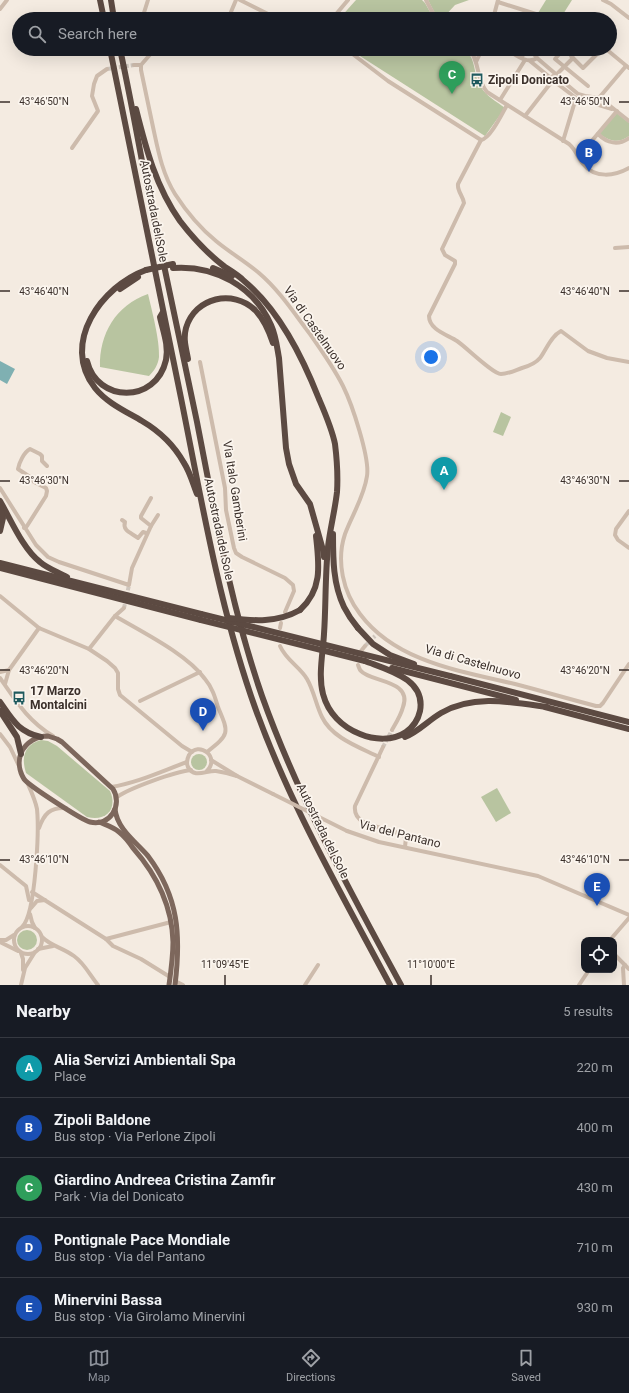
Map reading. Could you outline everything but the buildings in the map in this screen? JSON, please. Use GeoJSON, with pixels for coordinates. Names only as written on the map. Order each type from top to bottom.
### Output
{"type":"FeatureCollection","features":[{"type":"Feature","properties":{"kind":"highway"},"geometry":{"type":"LineString","coordinates":[[100,0],[103,12]]}},
{"type":"Feature","properties":{"kind":"highway"},"geometry":{"type":"LineString","coordinates":[[110,0],[113,12]]}},
{"type":"Feature","properties":{"kind":"highway","name":"Autostrada del Sole"},"geometry":{"type":"LineString","coordinates":[[111,56],[203,507],[235,646],[252,698],[275,759],[301,814],[390,985]]}},
{"type":"Feature","properties":{"kind":"highway","name":"Autostrada del Sole"},"geometry":{"type":"LineString","coordinates":[[121,56],[228,573],[246,641],[262,694],[284,753],[315,823],[401,985]]}},
{"type":"Feature","properties":{"kind":"highway"},"geometry":{"type":"LineString","coordinates":[[128,87],[134,100],[148,158],[166,199],[196,240],[212,256],[243,280],[276,316],[295,347],[313,384],[325,414],[334,442],[337,465],[336,492],[328,547],[322,665],[322,691],[326,703],[334,716],[349,728],[365,736],[383,739],[399,736],[407,732],[413,726],[419,713],[420,700],[417,690],[410,681],[402,676],[365,661]]}},
{"type":"Feature","properties":{"kind":"highway"},"geometry":{"type":"LineString","coordinates":[[203,507],[185,464],[171,445],[158,432],[143,421],[102,396],[92,384],[83,362],[84,336],[90,319],[109,294],[122,283],[147,272],[173,266],[195,264],[212,268],[231,276],[252,289]]}},
{"type":"Feature","properties":{"kind":"highway"},"geometry":{"type":"LineString","coordinates":[[173,266],[192,267],[211,272],[235,283],[244,289],[259,305],[274,332],[279,358],[286,448],[289,464],[296,484],[310,504],[324,550],[319,680],[322,696],[332,717],[356,735],[373,740],[389,741],[407,736],[447,710],[465,704],[497,700],[547,708]]}},
{"type":"Feature","properties":{"kind":"highway"},"geometry":{"type":"LineString","coordinates":[[147,272],[116,292],[98,313],[89,332],[86,345],[88,366],[100,383],[116,392],[133,393],[147,388],[157,378],[162,370],[166,357],[165,342],[160,317],[163,312]]}},
{"type":"Feature","properties":{"kind":"highway"},"geometry":{"type":"LineString","coordinates":[[185,367],[188,362],[184,340],[190,318],[201,306],[209,301],[223,298],[240,300],[258,314],[267,328],[279,358]]}},
{"type":"Feature","properties":{"kind":"highway"},"geometry":{"type":"LineString","coordinates":[[0,500],[22,540],[40,562],[52,570],[80,583]]}},
{"type":"Feature","properties":{"kind":"highway"},"geometry":{"type":"LineString","coordinates":[[0,507],[3,518],[0,531]]}},
{"type":"Feature","properties":{"kind":"highway"},"geometry":{"type":"LineString","coordinates":[[333,514],[334,572],[338,592],[345,609],[358,628],[373,644],[390,655],[450,676]]}},
{"type":"Feature","properties":{"kind":"highway"},"geometry":{"type":"LineString","coordinates":[[201,617],[260,621],[285,617],[300,610],[312,597],[318,580],[318,555],[315,522]]}},
{"type":"Feature","properties":{"kind":"highway"},"geometry":{"type":"LineString","coordinates":[[0,563],[80,583],[365,661],[629,729]]}},
{"type":"Feature","properties":{"kind":"highway"},"geometry":{"type":"LineString","coordinates":[[0,568],[450,676],[629,722]]}},
{"type":"Feature","properties":{"kind":"highway"},"geometry":{"type":"LineString","coordinates":[[0,573],[38,578]]}},
{"type":"Feature","properties":{"kind":"highway"},"geometry":{"type":"LineString","coordinates":[[0,702],[22,730],[41,737]]}},
{"type":"Feature","properties":{"kind":"highway"},"geometry":{"type":"LineString","coordinates":[[0,711],[17,737],[21,754]]}},
{"type":"Feature","properties":{"kind":"main road"},"geometry":{"type":"LineString","coordinates":[[116,809],[108,819],[100,822],[91,822],[67,809],[27,782],[22,776],[19,768],[21,754],[24,748],[30,742],[41,737],[48,736],[57,739],[66,745],[111,787],[117,797],[116,809],[119,822],[151,861],[171,900],[178,938],[175,983]]}},
{"type":"Feature","properties":{"kind":"main road"},"geometry":{"type":"LineString","coordinates":[[100,822],[121,833],[144,860],[159,885],[166,902],[171,922],[173,949],[169,985]]}},
{"type":"Feature","properties":{"kind":"street"},"geometry":{"type":"LineString","coordinates":[[0,9],[7,0]]}},
{"type":"Feature","properties":{"kind":"street"},"geometry":{"type":"LineString","coordinates":[[144,12],[148,0]]}},
{"type":"Feature","properties":{"kind":"street"},"geometry":{"type":"LineString","coordinates":[[231,12],[236,0]]}},
{"type":"Feature","properties":{"kind":"street"},"geometry":{"type":"LineString","coordinates":[[240,0],[264,12]]}},
{"type":"Feature","properties":{"kind":"street"},"geometry":{"type":"LineString","coordinates":[[338,12],[348,0]]}},
{"type":"Feature","properties":{"kind":"street"},"geometry":{"type":"LineString","coordinates":[[426,0],[432,12]]}},
{"type":"Feature","properties":{"kind":"street"},"geometry":{"type":"LineString","coordinates":[[603,0],[611,4],[629,18]]}},
{"type":"Feature","properties":{"kind":"street"},"geometry":{"type":"LineString","coordinates":[[495,12],[498,1],[530,12]]}},
{"type":"Feature","properties":{"kind":"street"},"geometry":{"type":"LineString","coordinates":[[134,65],[141,65],[148,56]]}},
{"type":"Feature","properties":{"kind":"street"},"geometry":{"type":"LineString","coordinates":[[355,56],[388,82],[481,140]]}},
{"type":"Feature","properties":{"kind":"street"},"geometry":{"type":"LineString","coordinates":[[474,56],[483,87],[487,92],[572,147],[586,167],[598,174],[612,175],[629,168]]}},
{"type":"Feature","properties":{"kind":"street"},"geometry":{"type":"LineString","coordinates":[[476,62],[479,56]]}},
{"type":"Feature","properties":{"kind":"street"},"geometry":{"type":"LineString","coordinates":[[519,56],[530,61],[576,98],[617,111]]}},
{"type":"Feature","properties":{"kind":"street"},"geometry":{"type":"LineString","coordinates":[[500,100],[524,59],[523,56]]}},
{"type":"Feature","properties":{"kind":"street"},"geometry":{"type":"LineString","coordinates":[[558,56],[555,59],[588,86]]}},
{"type":"Feature","properties":{"kind":"street"},"geometry":{"type":"LineString","coordinates":[[525,116],[553,80],[553,76],[557,76],[564,66],[573,58],[583,68],[595,56]]}},
{"type":"Feature","properties":{"kind":"street"},"geometry":{"type":"LineString","coordinates":[[595,104],[627,67],[614,56]]}},
{"type":"Feature","properties":{"kind":"street"},"geometry":{"type":"LineString","coordinates":[[530,61],[537,58],[578,94],[600,98],[629,121]]}},
{"type":"Feature","properties":{"kind":"street","name":"Via di Castelnuovo"},"geometry":{"type":"LineString","coordinates":[[141,65],[161,164],[174,192],[193,218],[209,235],[259,273],[278,292],[327,359],[344,387],[362,439],[368,475],[355,514],[345,534],[341,563],[343,581],[349,598],[360,615],[376,634],[409,654],[454,670],[596,706],[600,706],[603,703],[629,664]]}},
{"type":"Feature","properties":{"kind":"street"},"geometry":{"type":"LineString","coordinates":[[72,148],[98,111],[92,96],[94,84],[97,76],[107,69]]}},
{"type":"Feature","properties":{"kind":"street"},"geometry":{"type":"LineString","coordinates":[[563,141],[576,98]]}},
{"type":"Feature","properties":{"kind":"street"},"geometry":{"type":"LineString","coordinates":[[507,105],[489,136],[484,140],[481,140],[458,184],[457,188],[463,198],[464,203],[442,250],[445,255],[455,261],[455,264],[429,316],[429,321],[435,329],[456,341],[492,370],[500,374],[506,374],[535,363],[545,352],[554,337],[560,332],[588,351],[606,358],[629,362]]}},
{"type":"Feature","properties":{"kind":"street"},"geometry":{"type":"LineString","coordinates":[[579,156],[617,111]]}},
{"type":"Feature","properties":{"kind":"street"},"geometry":{"type":"LineString","coordinates":[[598,134],[602,138],[615,143],[622,142],[629,138]]}},
{"type":"Feature","properties":{"kind":"street"},"geometry":{"type":"LineString","coordinates":[[615,248],[629,247]]}},
{"type":"Feature","properties":{"kind":"street","name":"Via Italo Gamberini"},"geometry":{"type":"LineString","coordinates":[[200,362],[225,488],[226,510],[234,548],[236,553],[242,557],[284,578],[293,585],[294,591],[284,612]]}},
{"type":"Feature","properties":{"kind":"street"},"geometry":{"type":"LineString","coordinates":[[24,528],[27,526],[46,496],[47,491],[46,488],[34,482],[30,477],[18,469],[18,466],[26,452],[30,449],[40,454],[42,456],[42,461],[47,466]]}},
{"type":"Feature","properties":{"kind":"street"},"geometry":{"type":"LineString","coordinates":[[0,488],[24,528],[39,548],[52,559],[129,585],[132,568],[146,533],[158,515]]}},
{"type":"Feature","properties":{"kind":"street"},"geometry":{"type":"LineString","coordinates":[[151,498],[141,518],[151,526]]}},
{"type":"Feature","properties":{"kind":"street"},"geometry":{"type":"LineString","coordinates":[[629,511],[616,529],[615,535],[618,540],[629,548]]}},
{"type":"Feature","properties":{"kind":"street"},"geometry":{"type":"LineString","coordinates":[[122,520],[125,522],[124,526],[126,530],[138,538],[143,532],[146,533]]}},
{"type":"Feature","properties":{"kind":"street"},"geometry":{"type":"LineString","coordinates":[[0,596],[39,628],[89,649],[107,661],[118,673],[118,689],[120,695],[182,746],[192,752]]}},
{"type":"Feature","properties":{"kind":"street"},"geometry":{"type":"LineString","coordinates":[[89,649],[124,608]]}},
{"type":"Feature","properties":{"kind":"street"},"geometry":{"type":"LineString","coordinates":[[116,616],[182,657],[200,672],[211,688],[226,726],[226,730],[224,736],[207,752]]}},
{"type":"Feature","properties":{"kind":"street"},"geometry":{"type":"LineString","coordinates":[[280,628],[281,623]]}},
{"type":"Feature","properties":{"kind":"street"},"geometry":{"type":"LineString","coordinates":[[5,684],[9,670],[39,628]]}},
{"type":"Feature","properties":{"kind":"street"},"geometry":{"type":"LineString","coordinates":[[280,646],[283,653],[306,678],[323,719],[334,732],[347,741],[379,757]]}},
{"type":"Feature","properties":{"kind":"street"},"geometry":{"type":"LineString","coordinates":[[361,651],[365,646]]}},
{"type":"Feature","properties":{"kind":"street"},"geometry":{"type":"LineString","coordinates":[[358,665],[361,671],[392,684],[402,693],[404,706],[392,730]]}},
{"type":"Feature","properties":{"kind":"street"},"geometry":{"type":"LineString","coordinates":[[0,672],[9,670]]}},
{"type":"Feature","properties":{"kind":"street"},"geometry":{"type":"LineString","coordinates":[[140,701],[200,672]]}},
{"type":"Feature","properties":{"kind":"street"},"geometry":{"type":"LineString","coordinates":[[0,678],[30,720],[42,730],[57,739]]}},
{"type":"Feature","properties":{"kind":"street"},"geometry":{"type":"LineString","coordinates":[[0,734],[12,751],[19,768]]}},
{"type":"Feature","properties":{"kind":"street"},"geometry":{"type":"LineString","coordinates":[[383,747],[354,810],[358,819],[362,822],[391,832],[402,834],[406,837],[405,847]]}},
{"type":"Feature","properties":{"kind":"street"},"geometry":{"type":"LineString","coordinates":[[190,770],[187,762],[188,756],[192,752],[199,749],[207,752],[211,760],[211,766],[206,772]]}},
{"type":"Feature","properties":{"kind":"street","name":"Via del Pantano"},"geometry":{"type":"LineString","coordinates":[[211,760],[238,776],[347,831],[379,842],[538,876],[629,916]]}},
{"type":"Feature","properties":{"kind":"street"},"geometry":{"type":"LineString","coordinates":[[111,787],[123,785],[187,762]]}},
{"type":"Feature","properties":{"kind":"street","name":"Via del Pantano"},"geometry":{"type":"LineString","coordinates":[[117,797],[125,792],[190,770],[199,774],[216,771],[238,776]]}},
{"type":"Feature","properties":{"kind":"street"},"geometry":{"type":"LineString","coordinates":[[0,941],[6,940],[22,927],[26,922],[30,909],[38,830],[35,802],[27,782]]}},
{"type":"Feature","properties":{"kind":"street"},"geometry":{"type":"LineString","coordinates":[[38,830],[43,818],[49,811],[56,808],[67,809]]}},
{"type":"Feature","properties":{"kind":"street"},"geometry":{"type":"LineString","coordinates":[[0,865],[26,886],[29,895],[31,919],[36,929],[53,946],[74,956],[87,969],[98,985]]}},
{"type":"Feature","properties":{"kind":"street"},"geometry":{"type":"LineString","coordinates":[[32,892],[106,939],[113,946],[141,959],[170,978]]}},
{"type":"Feature","properties":{"kind":"street"},"geometry":{"type":"LineString","coordinates":[[30,909],[37,901],[45,900]]}},
{"type":"Feature","properties":{"kind":"street"},"geometry":{"type":"LineString","coordinates":[[612,937],[629,916]]}},
{"type":"Feature","properties":{"kind":"street"},"geometry":{"type":"LineString","coordinates":[[106,939],[171,922]]}},
{"type":"Feature","properties":{"kind":"street"},"geometry":{"type":"LineString","coordinates":[[22,927],[30,926],[36,929]]}},
{"type":"Feature","properties":{"kind":"street"},"geometry":{"type":"LineString","coordinates":[[15,934],[14,943],[20,952],[24,963],[23,975]]}},
{"type":"Feature","properties":{"kind":"street"},"geometry":{"type":"LineString","coordinates":[[20,985],[27,965],[41,944],[41,935]]}},
{"type":"Feature","properties":{"kind":"street"},"geometry":{"type":"LineString","coordinates":[[0,941],[20,952],[28,954],[53,946]]}},
{"type":"Feature","properties":{"kind":"street"},"geometry":{"type":"LineString","coordinates":[[617,957],[629,969]]}},
{"type":"Feature","properties":{"kind":"street"},"geometry":{"type":"LineString","coordinates":[[305,985],[318,965]]}},
{"type":"Feature","properties":{"kind":"street"},"geometry":{"type":"LineString","coordinates":[[624,985],[623,968],[625,965]]}},
{"type":"Feature","properties":{"kind":"street"},"geometry":{"type":"LineString","coordinates":[[578,985],[587,973]]}},
{"type":"Feature","properties":{"kind":"street"},"geometry":{"type":"LineString","coordinates":[[175,983],[183,985]]}},
{"type":"Feature","properties":{"kind":"green space"},"geometry":{"type":"Polygon","coordinates":[[[356,0],[422,0],[430,12],[345,12],[356,0]]]}},
{"type":"Feature","properties":{"kind":"green space"},"geometry":{"type":"Polygon","coordinates":[[[428,0],[469,0],[455,5],[449,12],[434,12],[428,0]]]}},
{"type":"Feature","properties":{"kind":"green space"},"geometry":{"type":"Polygon","coordinates":[[[546,0],[572,0],[564,12],[539,12],[546,0]]]}},
{"type":"Feature","properties":{"kind":"green space"},"geometry":{"type":"Polygon","coordinates":[[[360,56],[470,56],[477,78],[483,90],[488,96],[505,108],[485,136],[360,56]]]}},
{"type":"Feature","properties":{"kind":"green space"},"geometry":{"type":"Polygon","coordinates":[[[617,113],[629,123],[629,136],[621,140],[614,141],[599,134],[617,113]]]}},
{"type":"Feature","properties":{"kind":"green space"},"geometry":{"type":"Polygon","coordinates":[[[148,294],[159,350],[157,365],[154,370],[149,376],[100,367],[100,355],[103,343],[106,332],[112,322],[118,313],[127,305],[148,294]]]}},
{"type":"Feature","properties":{"kind":"green space"},"geometry":{"type":"Polygon","coordinates":[[[501,412],[511,417],[503,436],[493,432],[501,412]]]}},
{"type":"Feature","properties":{"kind":"green space"},"geometry":{"type":"Polygon","coordinates":[[[41,740],[48,741],[57,746],[110,791],[112,803],[109,813],[100,818],[87,817],[26,773],[24,762],[25,752],[27,748],[35,742],[41,740]]]}},
{"type":"Feature","properties":{"kind":"green space"},"geometry":{"type":"Polygon","coordinates":[[[199,754],[205,756],[207,762],[205,768],[199,770],[193,768],[191,762],[193,756],[199,754]]]}},
{"type":"Feature","properties":{"kind":"green space"},"geometry":{"type":"Polygon","coordinates":[[[497,788],[511,813],[496,822],[481,797],[497,788]]]}},
{"type":"Feature","properties":{"kind":"green space"},"geometry":{"type":"Polygon","coordinates":[[[27,930],[34,933],[37,940],[34,947],[27,950],[20,947],[17,940],[20,933],[27,930]]]}},
{"type":"Feature","properties":{"kind":"water"},"geometry":{"type":"Polygon","coordinates":[[[0,361],[15,369],[7,384],[0,380],[0,361]]]}},
{"type":"Feature","properties":{"kind":"tunnel"},"geometry":{"type":"LineString","coordinates":[[107,69],[134,65]]}},
{"type":"Feature","properties":{"kind":"tunnel"},"geometry":{"type":"LineString","coordinates":[[124,608],[129,585]]}},
{"type":"Feature","properties":{"kind":"tunnel"},"geometry":{"type":"LineString","coordinates":[[365,646],[375,636]]}},
{"type":"Feature","properties":{"kind":"tunnel"},"geometry":{"type":"LineString","coordinates":[[383,747],[392,730]]}},
{"type":"Feature","properties":{"kind":"place","name":"Zipoli Donicato"},"geometry":{"type":"Point","coordinates":[477,80]}},
{"type":"Feature","properties":{"kind":"place","name":"Giardino Andreea Cristina Zamfir"},"geometry":{"type":"Point","coordinates":[452,94]}},
{"type":"Feature","properties":{"kind":"place","name":"Zipoli Baldone"},"geometry":{"type":"Point","coordinates":[589,172]}},
{"type":"Feature","properties":{"kind":"place","name":"Alia Servizi Ambientali Spa"},"geometry":{"type":"Point","coordinates":[444,490]}},
{"type":"Feature","properties":{"kind":"place","name":"17 Marzo Montalcini"},"geometry":{"type":"Point","coordinates":[19,698]}},
{"type":"Feature","properties":{"kind":"place","name":"Pontignale Pace Mondiale"},"geometry":{"type":"Point","coordinates":[203,731]}},
{"type":"Feature","properties":{"kind":"place","name":"Minervini Bassa"},"geometry":{"type":"Point","coordinates":[597,906]}}]}
